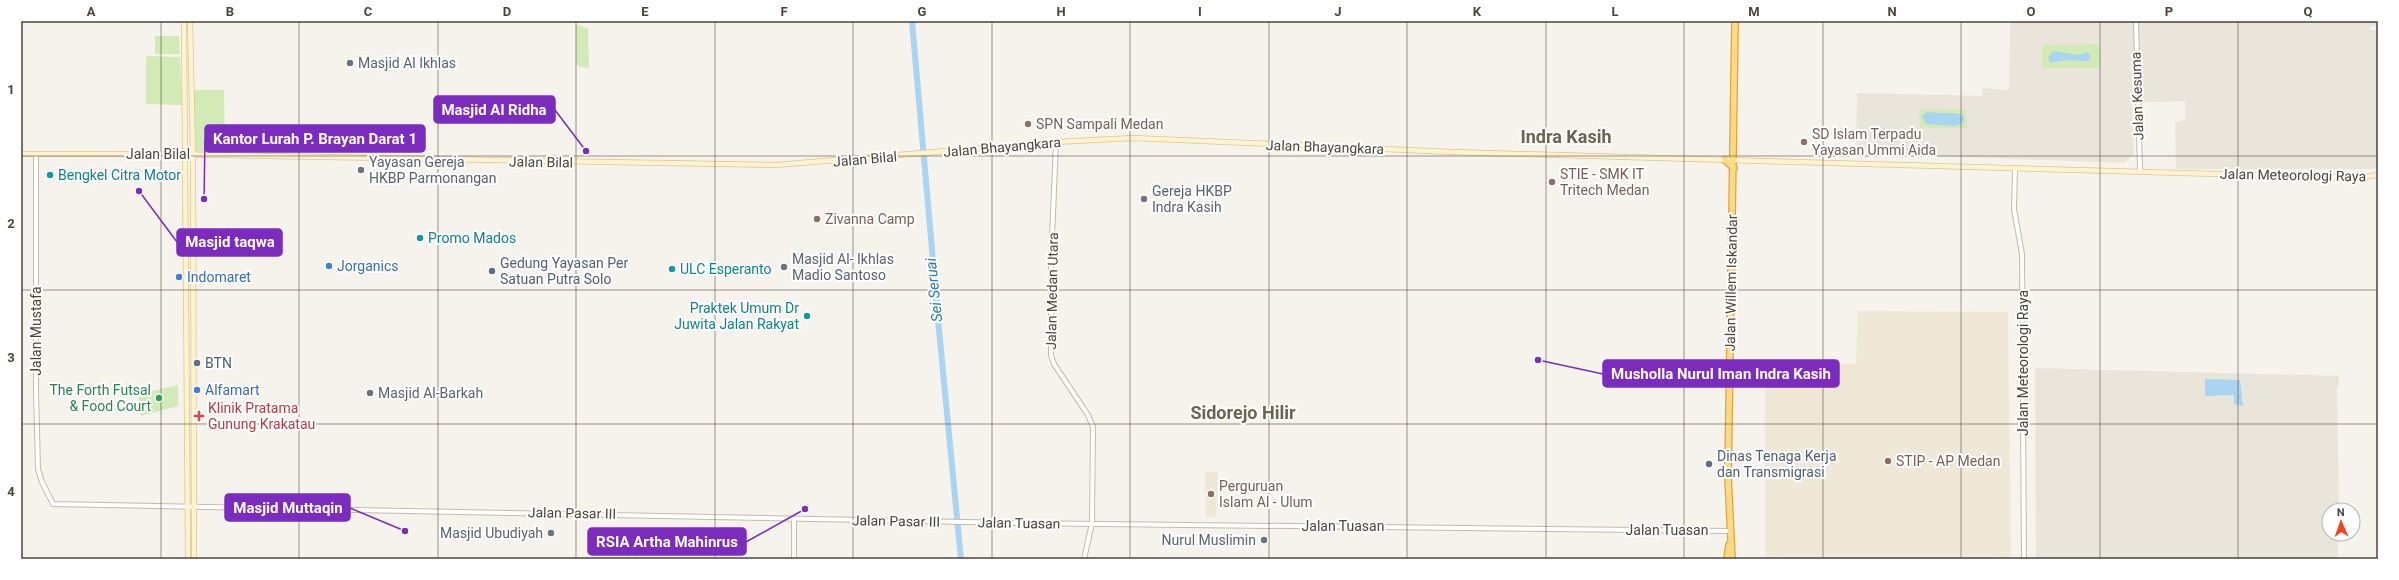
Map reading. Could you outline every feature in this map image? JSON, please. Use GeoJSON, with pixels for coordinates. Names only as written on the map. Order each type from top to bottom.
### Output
{"type":"FeatureCollection","features":[{"type":"Feature","properties":{"kind":"highway","name":"Jalan Willem Iskandar"},"geometry":{"type":"LineString","coordinates":[[1732,559],[1730,544],[1728,477],[1734,168],[1735,21]]}},
{"type":"Feature","properties":{"kind":"highway"},"geometry":{"type":"LineString","coordinates":[[1725,160],[1734,168]]}},
{"type":"Feature","properties":{"kind":"highway","name":"Jalan Willem Iskandar"},"geometry":{"type":"LineString","coordinates":[[1727,559],[1730,544]]}},
{"type":"Feature","properties":{"kind":"main road"},"geometry":{"type":"LineString","coordinates":[[184,21],[188,559]]}},
{"type":"Feature","properties":{"kind":"main road"},"geometry":{"type":"LineString","coordinates":[[190,21],[193,154],[194,559]]}},
{"type":"Feature","properties":{"kind":"main road","name":"Jalan Bhayangkara"},"geometry":{"type":"LineString","coordinates":[[918,154],[1056,142],[1133,138],[1335,148],[1734,160]]}},
{"type":"Feature","properties":{"kind":"main road","name":"Jalan Bilal"},"geometry":{"type":"LineString","coordinates":[[21,154],[193,154],[800,165],[918,154]]}},
{"type":"Feature","properties":{"kind":"main road","name":"Jalan Meteorologi Raya"},"geometry":{"type":"LineString","coordinates":[[1734,160],[2355,178],[2378,175]]}},
{"type":"Feature","properties":{"kind":"street","name":"Jalan Kesuma"},"geometry":{"type":"LineString","coordinates":[[2136,21],[2140,171]]}},
{"type":"Feature","properties":{"kind":"street","name":"Jalan Medan Utara"},"geometry":{"type":"LineString","coordinates":[[1056,142],[1051,355],[1054,364],[1092,423],[1092,523],[1084,559]]}},
{"type":"Feature","properties":{"kind":"street","name":"Jalan Mustafa"},"geometry":{"type":"LineString","coordinates":[[36,154],[36,391],[38,469],[42,482],[53,504]]}},
{"type":"Feature","properties":{"kind":"street","name":"Jalan Meteorologi Raya"},"geometry":{"type":"LineString","coordinates":[[2016,168],[2014,209],[2022,254],[2024,559]]}},
{"type":"Feature","properties":{"kind":"street","name":"Jalan Pasar III"},"geometry":{"type":"LineString","coordinates":[[53,504],[956,522]]}},
{"type":"Feature","properties":{"kind":"street"},"geometry":{"type":"LineString","coordinates":[[794,519],[794,559]]}},
{"type":"Feature","properties":{"kind":"street","name":"Jalan Tuasan"},"geometry":{"type":"LineString","coordinates":[[956,522],[1730,531]]}},
{"type":"Feature","properties":{"kind":"shaded area"},"geometry":{"type":"Polygon","coordinates":[[[2010,21],[2378,21],[2378,26],[2370,27],[2370,30],[2378,30],[2378,166],[2373,169],[2176,169],[2175,122],[2185,120],[2185,101],[2132,103],[2134,154],[2124,163],[1856,153],[1857,93],[1982,96],[1983,88],[2009,90],[2010,21]]]}},
{"type":"Feature","properties":{"kind":"shaded area","name":"STIP - AP Medan"},"geometry":{"type":"Polygon","coordinates":[[[1858,311],[2008,312],[2011,559],[1765,559],[1765,364],[1856,364],[1858,311]]]}},
{"type":"Feature","properties":{"kind":"shaded area"},"geometry":{"type":"Polygon","coordinates":[[[2035,368],[2339,376],[2339,385],[2337,388],[2339,502],[2321,502],[2321,542],[2338,542],[2338,559],[2036,559],[2035,368]]]}},
{"type":"Feature","properties":{"kind":"shaded area","name":"Perguruan Islam Al - Ulum"},"geometry":{"type":"Polygon","coordinates":[[[1205,472],[1218,472],[1216,516],[1206,518],[1205,472]]]}},
{"type":"Feature","properties":{"kind":"green space"},"geometry":{"type":"Polygon","coordinates":[[[576,24],[588,29],[589,68],[580,67],[576,63],[576,24]]]}},
{"type":"Feature","properties":{"kind":"green space"},"geometry":{"type":"Polygon","coordinates":[[[155,36],[179,36],[180,54],[155,54],[155,36]]]}},
{"type":"Feature","properties":{"kind":"green space"},"geometry":{"type":"Polygon","coordinates":[[[2098,44],[2101,67],[2099,68],[2042,68],[2042,46],[2044,45],[2098,44]]]}},
{"type":"Feature","properties":{"kind":"green space"},"geometry":{"type":"Polygon","coordinates":[[[146,56],[180,57],[182,105],[146,104],[146,56]]]}},
{"type":"Feature","properties":{"kind":"green space"},"geometry":{"type":"Polygon","coordinates":[[[193,90],[224,90],[225,154],[196,151],[193,90]]]}},
{"type":"Feature","properties":{"kind":"green space"},"geometry":{"type":"Polygon","coordinates":[[[1919,110],[1966,110],[1967,128],[1920,128],[1919,110]]]}},
{"type":"Feature","properties":{"kind":"green space","name":"The Forth Futsal & Food Court"},"geometry":{"type":"Polygon","coordinates":[[[178,385],[178,406],[141,416],[138,392],[147,389],[149,392],[178,385]]]}},
{"type":"Feature","properties":{"kind":"water"},"geometry":{"type":"Polygon","coordinates":[[[2053,51],[2078,55],[2088,52],[2091,56],[2088,61],[2066,60],[2050,63],[2048,57],[2053,51]]]}},
{"type":"Feature","properties":{"kind":"water"},"geometry":{"type":"Polygon","coordinates":[[[1925,113],[1953,113],[1961,115],[1964,117],[1964,122],[1956,126],[1926,124],[1922,117],[1925,113]]]}},
{"type":"Feature","properties":{"kind":"water"},"geometry":{"type":"Polygon","coordinates":[[[2205,379],[2240,380],[2243,406],[2234,404],[2234,395],[2205,396],[2205,379]]]}},
{"type":"Feature","properties":{"kind":"waterway","name":"Sei Seruai"},"geometry":{"type":"LineString","coordinates":[[912,21],[935,290],[961,559]]}},
{"type":"Feature","properties":{"kind":"place","name":"Masjid Al Ikhlas"},"geometry":{"type":"Point","coordinates":[350,63]}},
{"type":"Feature","properties":{"kind":"place","name":"SPN Sampali Medan"},"geometry":{"type":"Point","coordinates":[1028,124]}},
{"type":"Feature","properties":{"kind":"place","name":"SD Islam Terpadu Yayasan Ummi Aida"},"geometry":{"type":"Point","coordinates":[1804,142]}},
{"type":"Feature","properties":{"kind":"place","name":"Masjid Al Ridha"},"geometry":{"type":"Point","coordinates":[586,151]}},
{"type":"Feature","properties":{"kind":"place","name":"Yayasan Gereja HKBP Parmonangan"},"geometry":{"type":"Point","coordinates":[361,170]}},
{"type":"Feature","properties":{"kind":"place","name":"Bengkel Citra Motor"},"geometry":{"type":"Point","coordinates":[50,175]}},
{"type":"Feature","properties":{"kind":"place","name":"STIE - SMK IT Tritech Medan"},"geometry":{"type":"Point","coordinates":[1552,182]}},
{"type":"Feature","properties":{"kind":"place","name":"Masjid taqwa"},"geometry":{"type":"Point","coordinates":[139,191]}},
{"type":"Feature","properties":{"kind":"place","name":"Kantor Lurah P. Brayan Darat 1"},"geometry":{"type":"Point","coordinates":[204,199]}},
{"type":"Feature","properties":{"kind":"place","name":"Gereja HKBP Indra Kasih"},"geometry":{"type":"Point","coordinates":[1144,199]}},
{"type":"Feature","properties":{"kind":"place","name":"Zivanna Camp"},"geometry":{"type":"Point","coordinates":[817,219]}},
{"type":"Feature","properties":{"kind":"place","name":"Promo Mados"},"geometry":{"type":"Point","coordinates":[420,238]}},
{"type":"Feature","properties":{"kind":"place","name":"Jorganics"},"geometry":{"type":"Point","coordinates":[329,266]}},
{"type":"Feature","properties":{"kind":"place","name":"Masjid Al- Ikhlas Madio Santoso"},"geometry":{"type":"Point","coordinates":[784,267]}},
{"type":"Feature","properties":{"kind":"place","name":"ULC Esperanto"},"geometry":{"type":"Point","coordinates":[672,269]}},
{"type":"Feature","properties":{"kind":"place","name":"Gedung Yayasan Per Satuan Putra Solo"},"geometry":{"type":"Point","coordinates":[492,271]}},
{"type":"Feature","properties":{"kind":"place","name":"Indomaret"},"geometry":{"type":"Point","coordinates":[179,277]}},
{"type":"Feature","properties":{"kind":"place","name":"Praktek Umum Dr Juwita Jalan Rakyat"},"geometry":{"type":"Point","coordinates":[807,316]}},
{"type":"Feature","properties":{"kind":"place","name":"Musholla Nurul Iman Indra Kasih"},"geometry":{"type":"Point","coordinates":[1538,360]}},
{"type":"Feature","properties":{"kind":"place","name":"BTN"},"geometry":{"type":"Point","coordinates":[197,363]}},
{"type":"Feature","properties":{"kind":"place","name":"Alfamart"},"geometry":{"type":"Point","coordinates":[197,390]}},
{"type":"Feature","properties":{"kind":"place","name":"Masjid Al-Barkah"},"geometry":{"type":"Point","coordinates":[370,393]}},
{"type":"Feature","properties":{"kind":"place","name":"The Forth Futsal & Food Court"},"geometry":{"type":"Point","coordinates":[159,398]}},
{"type":"Feature","properties":{"kind":"place","name":"Klinik Pratama Gunung Krakatau"},"geometry":{"type":"Point","coordinates":[199,416]}},
{"type":"Feature","properties":{"kind":"place","name":"STIP - AP Medan"},"geometry":{"type":"Point","coordinates":[1888,461]}},
{"type":"Feature","properties":{"kind":"place","name":"Dinas Tenaga Kerja dan Transmigrasi"},"geometry":{"type":"Point","coordinates":[1709,464]}},
{"type":"Feature","properties":{"kind":"place","name":"Perguruan Islam Al - Ulum"},"geometry":{"type":"Point","coordinates":[1211,494]}},
{"type":"Feature","properties":{"kind":"place","name":"RSIA Artha Mahinrus"},"geometry":{"type":"Point","coordinates":[805,509]}},
{"type":"Feature","properties":{"kind":"place","name":"Masjid Muttaqin"},"geometry":{"type":"Point","coordinates":[405,531]}},
{"type":"Feature","properties":{"kind":"place","name":"Masjid Ubudiyah"},"geometry":{"type":"Point","coordinates":[551,533]}},
{"type":"Feature","properties":{"kind":"place","name":"Nurul Muslimin"},"geometry":{"type":"Point","coordinates":[1264,540]}},
{"type":"Feature","properties":{"kind":"district","name":"Indra Kasih"},"geometry":{"type":"Point","coordinates":[1566,136]}},
{"type":"Feature","properties":{"kind":"district","name":"Sidorejo Hilir"},"geometry":{"type":"Point","coordinates":[1243,412]}}]}
